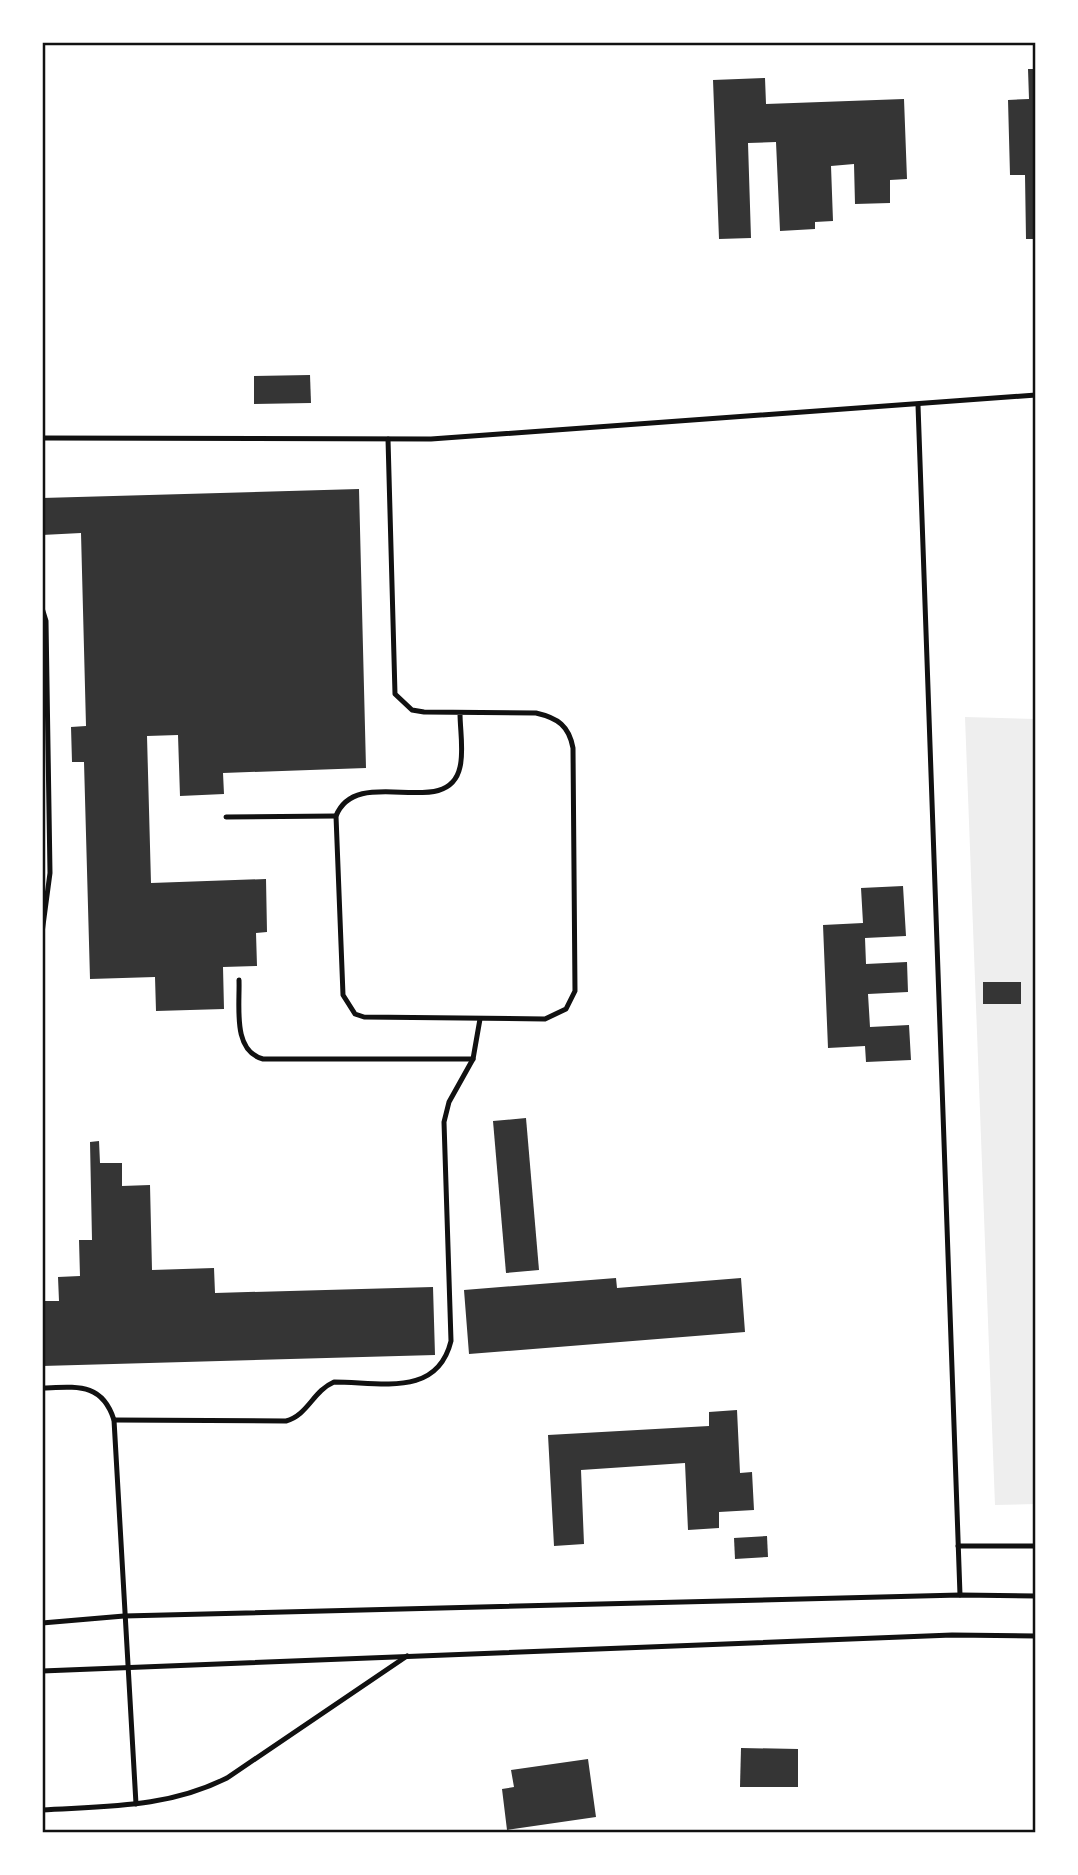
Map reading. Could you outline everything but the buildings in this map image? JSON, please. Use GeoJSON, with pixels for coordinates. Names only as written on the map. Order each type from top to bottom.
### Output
{"type":"FeatureCollection","features":[{"type":"Feature","properties":{"kind":"lane"},"geometry":{"type":"LineString","coordinates":[[42,439],[388,439],[478,436],[1036,395]]}},
{"type":"Feature","properties":{"kind":"lane"},"geometry":{"type":"LineString","coordinates":[[918,405],[960,1595]]}},
{"type":"Feature","properties":{"kind":"lane"},"geometry":{"type":"LineString","coordinates":[[388,439],[395,694],[412,710],[536,713],[552,717],[570,734],[573,748],[575,991],[572,1000],[556,1016],[545,1019],[364,1017],[355,1014],[346,1004],[343,995],[336,816],[340,805],[356,793],[436,792],[449,785],[457,777],[461,766],[460,713]]}},
{"type":"Feature","properties":{"kind":"lane"},"geometry":{"type":"LineString","coordinates":[[42,608],[46,621],[45,902],[42,933]]}},
{"type":"Feature","properties":{"kind":"lane"},"geometry":{"type":"LineString","coordinates":[[226,817],[336,816]]}},
{"type":"Feature","properties":{"kind":"lane"},"geometry":{"type":"LineString","coordinates":[[239,980],[241,1038],[244,1048],[253,1056],[263,1059],[474,1059]]}},
{"type":"Feature","properties":{"kind":"lane"},"geometry":{"type":"LineString","coordinates":[[114,1420],[286,1421],[296,1418],[323,1386],[334,1382],[408,1383],[426,1378],[439,1369],[447,1356],[451,1341],[444,1122],[449,1102],[474,1059],[480,1019]]}},
{"type":"Feature","properties":{"kind":"lane"},"geometry":{"type":"LineString","coordinates":[[42,1388],[72,1387],[100,1394],[110,1406],[114,1420],[136,1804]]}},
{"type":"Feature","properties":{"kind":"lane"},"geometry":{"type":"LineString","coordinates":[[958,1546],[1036,1546]]}},
{"type":"Feature","properties":{"kind":"lane"},"geometry":{"type":"LineString","coordinates":[[42,1623],[124,1616],[960,1595],[1036,1596]]}},
{"type":"Feature","properties":{"kind":"lane"},"geometry":{"type":"LineString","coordinates":[[42,1671],[410,1654],[952,1635],[1036,1636]]}},
{"type":"Feature","properties":{"kind":"lane"},"geometry":{"type":"LineString","coordinates":[[42,1810],[136,1804],[198,1793],[227,1778],[410,1654]]}},
{"type":"Feature","properties":{"kind":"shaded area"},"geometry":{"type":"Polygon","coordinates":[[[965,717],[1036,719],[1036,1504],[995,1505],[965,717]]]}}]}
